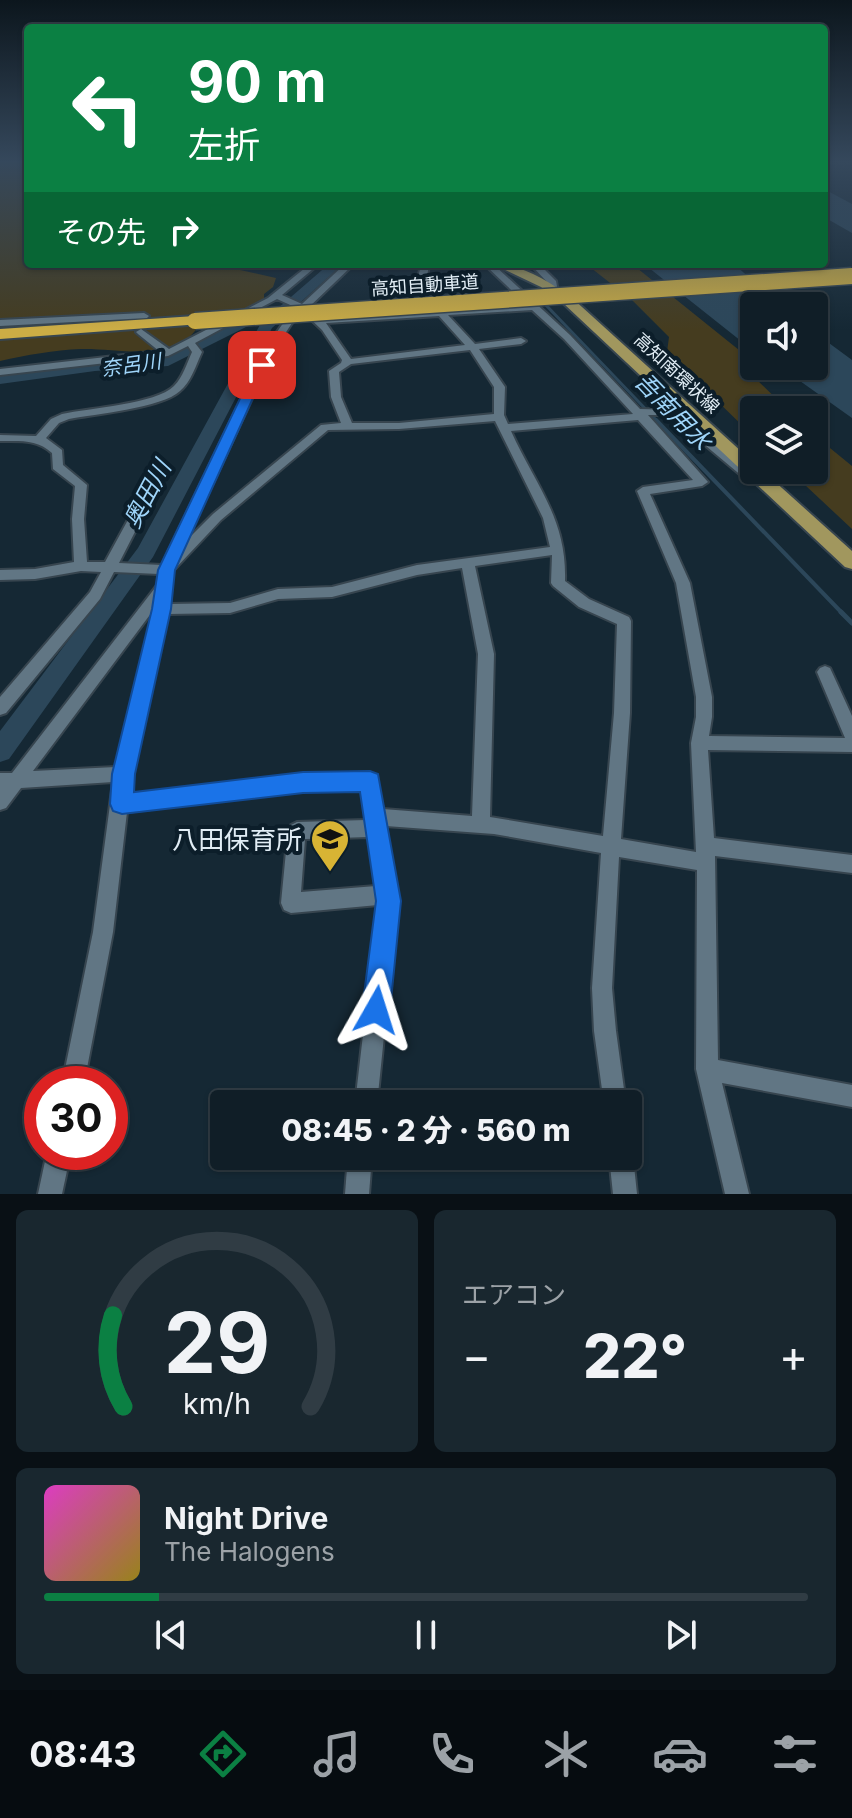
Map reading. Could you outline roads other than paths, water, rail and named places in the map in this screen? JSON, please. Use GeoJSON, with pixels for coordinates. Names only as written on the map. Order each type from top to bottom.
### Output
{"type":"FeatureCollection","features":[{"type":"Feature","properties":{"kind":"highway","name":"高知自動車道"},"geometry":{"type":"LineString","coordinates":[[0,334],[852,276]]}},
{"type":"Feature","properties":{"kind":"main road","name":"高知南環状線"},"geometry":{"type":"LineString","coordinates":[[508,268],[555,290],[852,562]]}},
{"type":"Feature","properties":{"kind":"street"},"geometry":{"type":"LineString","coordinates":[[0,372],[168,353],[194,347],[247,316],[310,268]]}},
{"type":"Feature","properties":{"kind":"street"},"geometry":{"type":"LineString","coordinates":[[77,1066],[103,932],[122,804],[123,774],[162,609],[162,575],[266,357],[289,321],[346,268]]}},
{"type":"Feature","properties":{"kind":"street"},"geometry":{"type":"LineString","coordinates":[[425,268],[421,288],[440,314],[471,345],[500,385],[502,422],[516,458],[547,508],[561,563],[558,583],[584,603],[624,621],[622,727],[610,844],[602,992],[613,1090]]}},
{"type":"Feature","properties":{"kind":"street"},"geometry":{"type":"LineString","coordinates":[[492,268],[567,337],[702,482],[643,491],[683,583],[704,697],[699,743],[706,854],[707,1069],[737,1194]]}},
{"type":"Feature","properties":{"kind":"street"},"geometry":{"type":"LineString","coordinates":[[538,268],[553,283],[555,290]]}},
{"type":"Feature","properties":{"kind":"street"},"geometry":{"type":"LineString","coordinates":[[276,296],[305,306],[320,321],[347,362]]}},
{"type":"Feature","properties":{"kind":"street"},"geometry":{"type":"LineString","coordinates":[[320,321],[532,307]]}},
{"type":"Feature","properties":{"kind":"street"},"geometry":{"type":"LineString","coordinates":[[0,323],[144,316]]}},
{"type":"Feature","properties":{"kind":"street"},"geometry":{"type":"LineString","coordinates":[[141,332],[168,353]]}},
{"type":"Feature","properties":{"kind":"street"},"geometry":{"type":"LineString","coordinates":[[348,428],[336,397],[334,371],[347,362],[521,341]]}},
{"type":"Feature","properties":{"kind":"street"},"geometry":{"type":"LineString","coordinates":[[40,438],[55,421],[66,416],[139,403],[172,393],[189,370],[194,347]]}},
{"type":"Feature","properties":{"kind":"street"},"geometry":{"type":"LineString","coordinates":[[0,802],[8,782],[162,575],[217,517],[314,433],[325,427],[502,422],[669,410],[834,545]]}},
{"type":"Feature","properties":{"kind":"street"},"geometry":{"type":"LineString","coordinates":[[0,438],[40,438],[48,441],[58,452],[57,466],[81,485],[78,519],[81,566]]}},
{"type":"Feature","properties":{"kind":"street"},"geometry":{"type":"LineString","coordinates":[[0,708],[117,568],[153,485]]}},
{"type":"Feature","properties":{"kind":"street"},"geometry":{"type":"LineString","coordinates":[[162,609],[230,608],[278,594],[332,592],[417,570],[558,550]]}},
{"type":"Feature","properties":{"kind":"street"},"geometry":{"type":"LineString","coordinates":[[468,563],[486,654],[481,825]]}},
{"type":"Feature","properties":{"kind":"street"},"geometry":{"type":"LineString","coordinates":[[0,575],[35,574],[81,566],[162,575]]}},
{"type":"Feature","properties":{"kind":"street"},"geometry":{"type":"LineString","coordinates":[[825,672],[852,735]]}},
{"type":"Feature","properties":{"kind":"street"},"geometry":{"type":"LineString","coordinates":[[699,743],[852,745]]}},
{"type":"Feature","properties":{"kind":"street"},"geometry":{"type":"LineString","coordinates":[[8,782],[123,774]]}},
{"type":"Feature","properties":{"kind":"street"},"geometry":{"type":"LineString","coordinates":[[122,804],[303,782],[370,781],[387,895],[367,1090]]}},
{"type":"Feature","properties":{"kind":"street"},"geometry":{"type":"LineString","coordinates":[[387,895],[291,903],[297,831],[375,822],[481,825],[610,844],[852,864]]}},
{"type":"Feature","properties":{"kind":"street"},"geometry":{"type":"LineString","coordinates":[[707,1069],[852,1096]]}},
{"type":"Feature","properties":{"kind":"street"},"geometry":{"type":"LineString","coordinates":[[50,1194],[55,1170]]}},
{"type":"Feature","properties":{"kind":"street"},"geometry":{"type":"LineString","coordinates":[[357,1194],[359,1170]]}},
{"type":"Feature","properties":{"kind":"street"},"geometry":{"type":"LineString","coordinates":[[622,1170],[625,1194]]}},
{"type":"Feature","properties":{"kind":"water"},"geometry":{"type":"Polygon","coordinates":[[[828,218],[852,218],[852,233],[828,219],[828,218]]]}},
{"type":"Feature","properties":{"kind":"water"},"geometry":{"type":"Polygon","coordinates":[[[649,268],[738,268],[765,292],[740,292],[740,340],[649,268]]]}},
{"type":"Feature","properties":{"kind":"water"},"geometry":{"type":"Polygon","coordinates":[[[828,342],[852,360],[852,418],[828,401],[828,396],[821,396],[797,380],[828,380],[828,342]]]}},
{"type":"Feature","properties":{"kind":"waterway","name":"奥田川"},"geometry":{"type":"LineString","coordinates":[[0,751],[146,552],[266,326],[332,268]]}},
{"type":"Feature","properties":{"kind":"waterway","name":"吾南用水"},"geometry":{"type":"LineString","coordinates":[[543,302],[658,422]]}},
{"type":"Feature","properties":{"kind":"waterway","name":"奈呂川"},"geometry":{"type":"LineString","coordinates":[[0,379],[95,366],[163,363],[263,313]]}},
{"type":"Feature","properties":{"kind":"waterway","name":"吾南用水"},"geometry":{"type":"LineString","coordinates":[[656,420],[843,614]]}},
{"type":"Feature","properties":{"kind":"waterway","name":"吾南用水"},"geometry":{"type":"LineString","coordinates":[[843,614],[852,623]]}},
{"type":"Feature","properties":{"kind":"place","name":"八田保育所"},"geometry":{"type":"Point","coordinates":[330,873]}}]}
